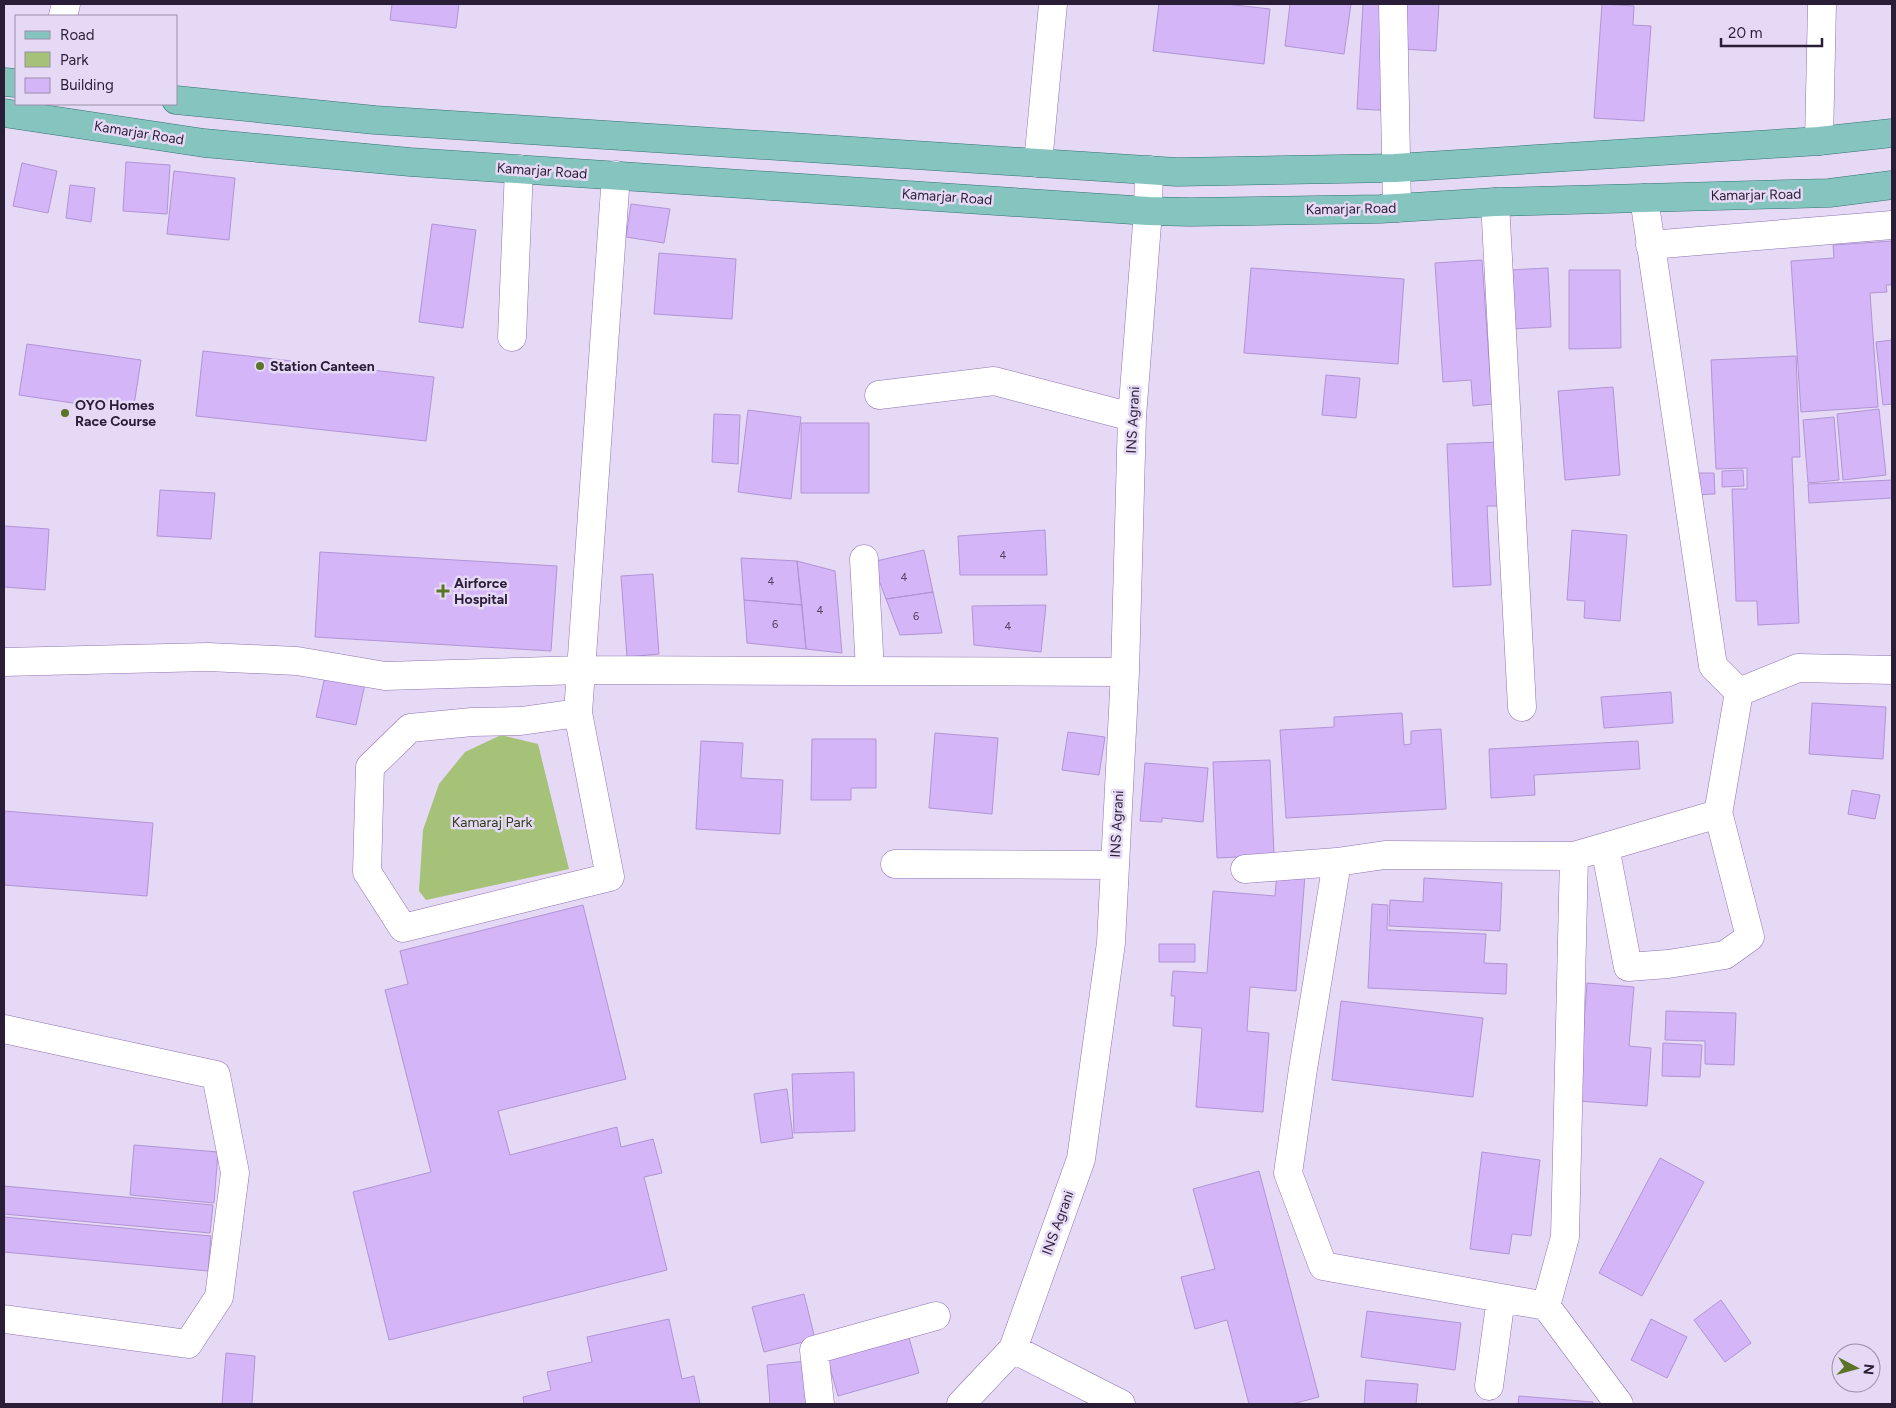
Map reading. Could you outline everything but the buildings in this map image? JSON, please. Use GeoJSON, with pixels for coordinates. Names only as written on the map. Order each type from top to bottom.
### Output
{"type":"FeatureCollection","features":[{"type":"Feature","properties":{"kind":"main road"},"geometry":{"type":"LineString","coordinates":[[178,100],[375,120],[1177,172],[1395,168],[1819,141],[1892,133]]}},
{"type":"Feature","properties":{"kind":"main road","name":"Kamarjar Road"},"geometry":{"type":"LineString","coordinates":[[4,113],[204,143],[410,162],[1190,212],[1397,208],[1495,202],[1829,193],[1892,185]]}},
{"type":"Feature","properties":{"kind":"street"},"geometry":{"type":"LineString","coordinates":[[1038,163],[1054,4]]}},
{"type":"Feature","properties":{"kind":"street"},"geometry":{"type":"LineString","coordinates":[[1393,4],[1397,208]]}},
{"type":"Feature","properties":{"kind":"street"},"geometry":{"type":"LineString","coordinates":[[1819,141],[1822,4]]}},
{"type":"Feature","properties":{"kind":"street"},"geometry":{"type":"LineString","coordinates":[[512,337],[519,169]]}},
{"type":"Feature","properties":{"kind":"street","name":"INS Agrani"},"geometry":{"type":"LineString","coordinates":[[961,1404],[1013,1349],[1081,1160],[1111,943],[1125,672],[1132,417],[1148,210],[1149,170]]}},
{"type":"Feature","properties":{"kind":"street"},"geometry":{"type":"LineString","coordinates":[[578,713],[521,721],[472,722],[410,728],[370,767],[367,872],[403,928],[610,877],[578,713],[616,175]]}},
{"type":"Feature","properties":{"kind":"street"},"geometry":{"type":"LineString","coordinates":[[1644,198],[1713,666],[1739,692]]}},
{"type":"Feature","properties":{"kind":"street"},"geometry":{"type":"LineString","coordinates":[[1495,202],[1522,707]]}},
{"type":"Feature","properties":{"kind":"street"},"geometry":{"type":"LineString","coordinates":[[1650,245],[1892,225]]}},
{"type":"Feature","properties":{"kind":"street"},"geometry":{"type":"LineString","coordinates":[[879,395],[994,381],[1132,417]]}},
{"type":"Feature","properties":{"kind":"street"},"geometry":{"type":"LineString","coordinates":[[864,559],[870,671]]}},
{"type":"Feature","properties":{"kind":"street"},"geometry":{"type":"LineString","coordinates":[[4,662],[208,657],[296,661],[384,676],[581,670],[1125,672]]}},
{"type":"Feature","properties":{"kind":"street"},"geometry":{"type":"LineString","coordinates":[[1739,692],[1798,668],[1892,670]]}},
{"type":"Feature","properties":{"kind":"street"},"geometry":{"type":"LineString","coordinates":[[1605,847],[1628,967],[1668,964],[1725,955],[1750,937],[1718,812],[1739,692]]}},
{"type":"Feature","properties":{"kind":"street"},"geometry":{"type":"LineString","coordinates":[[1245,869],[1336,862],[1385,855],[1574,856],[1718,812]]}},
{"type":"Feature","properties":{"kind":"street"},"geometry":{"type":"LineString","coordinates":[[1546,1306],[1566,1237],[1574,856]]}},
{"type":"Feature","properties":{"kind":"street"},"geometry":{"type":"LineString","coordinates":[[1336,862],[1288,1173],[1323,1266],[1546,1306],[1619,1404]]}},
{"type":"Feature","properties":{"kind":"street"},"geometry":{"type":"LineString","coordinates":[[895,864],[1115,866]]}},
{"type":"Feature","properties":{"kind":"street"},"geometry":{"type":"LineString","coordinates":[[4,1029],[216,1075],[235,1173],[219,1297],[188,1344],[4,1319]]}},
{"type":"Feature","properties":{"kind":"street"},"geometry":{"type":"LineString","coordinates":[[1489,1386],[1501,1298]]}},
{"type":"Feature","properties":{"kind":"street"},"geometry":{"type":"LineString","coordinates":[[820,1404],[814,1350],[936,1316]]}},
{"type":"Feature","properties":{"kind":"street"},"geometry":{"type":"LineString","coordinates":[[1013,1349],[1120,1404]]}},
{"type":"Feature","properties":{"kind":"green space","name":"Kamaraj Park"},"geometry":{"type":"Polygon","coordinates":[[[501,735],[538,744],[569,869],[426,900],[419,891],[423,830],[439,784],[465,752],[501,735]]]}},
{"type":"Feature","properties":{"kind":"place","name":"Station Canteen"},"geometry":{"type":"Point","coordinates":[260,366]}},
{"type":"Feature","properties":{"kind":"place","name":"OYO Homes Race Course"},"geometry":{"type":"Point","coordinates":[65,413]}},
{"type":"Feature","properties":{"kind":"place","name":"Airforce Hospital"},"geometry":{"type":"Point","coordinates":[443,591]}}]}
